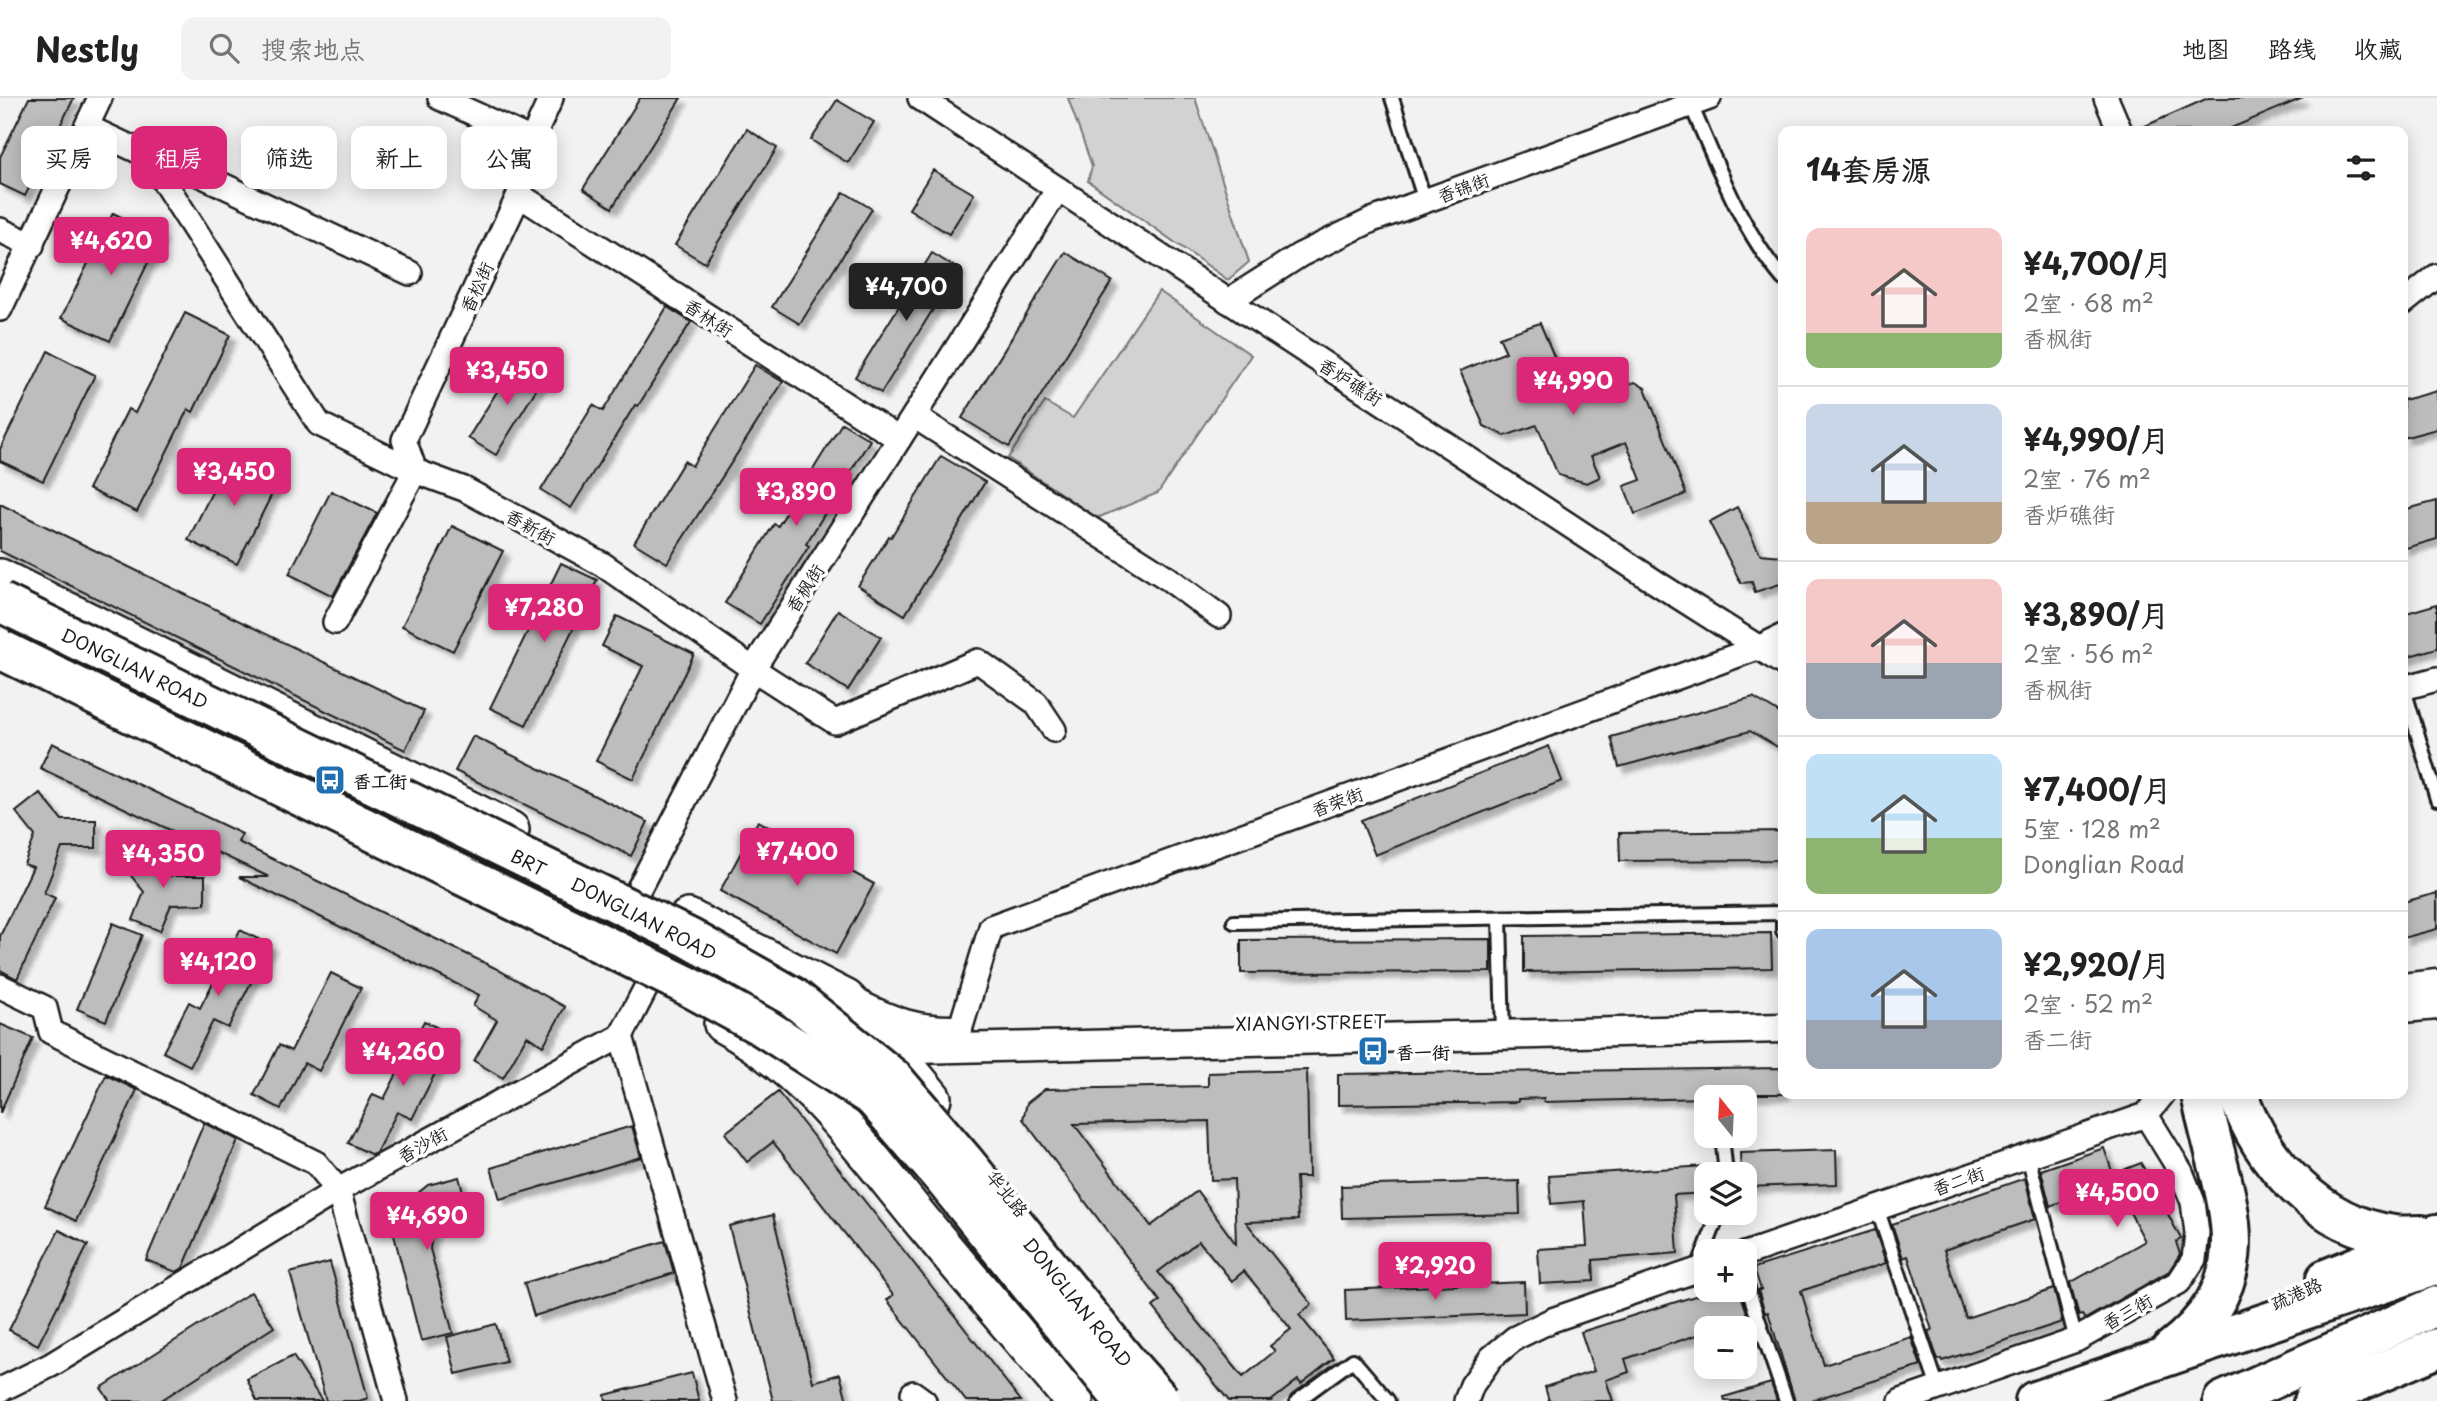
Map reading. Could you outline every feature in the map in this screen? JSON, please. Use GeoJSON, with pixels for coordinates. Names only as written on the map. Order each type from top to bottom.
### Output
{"type":"FeatureCollection","features":[{"type":"Feature","properties":{"kind":"highway","name":"DONGLIAN ROAD"},"geometry":{"type":"LineString","coordinates":[[0,602],[689,938],[793,997],[893,1078],[1161,1401]]}},
{"type":"Feature","properties":{"kind":"highway","name":"DONGLIAN ROAD"},"geometry":{"type":"LineString","coordinates":[[0,649],[684,984],[764,1027],[874,1098],[1121,1396]]}},
{"type":"Feature","properties":{"kind":"highway"},"geometry":{"type":"LineString","coordinates":[[2049,1396],[2158,1360],[2192,1333],[2216,1304],[2227,1272],[2231,1241],[2228,1205],[2202,1099]]}},
{"type":"Feature","properties":{"kind":"highway"},"geometry":{"type":"LineString","coordinates":[[2240,1099],[2253,1129],[2270,1155],[2294,1185],[2323,1209],[2358,1226],[2436,1244]]}},
{"type":"Feature","properties":{"kind":"highway","name":"疏港路"},"geometry":{"type":"LineString","coordinates":[[2158,1360],[2281,1298],[2381,1255],[2436,1244]]}},
{"type":"Feature","properties":{"kind":"highway"},"geometry":{"type":"LineString","coordinates":[[2223,1401],[2437,1306]]}},
{"type":"Feature","properties":{"kind":"highway"},"geometry":{"type":"LineString","coordinates":[[2313,1401],[2437,1348]]}},
{"type":"Feature","properties":{"kind":"highway"},"geometry":{"type":"LineString","coordinates":[[2325,1401],[2437,1365]]}},
{"type":"Feature","properties":{"kind":"main road","name":"华北路"},"geometry":{"type":"LineString","coordinates":[[0,578],[637,892],[846,999],[892,1049],[1177,1401]]}},
{"type":"Feature","properties":{"kind":"main road"},"geometry":{"type":"LineString","coordinates":[[0,668],[658,962],[804,1084],[866,1152],[1074,1401]]}},
{"type":"Feature","properties":{"kind":"street"},"geometry":{"type":"LineString","coordinates":[[87,126],[100,98]]}},
{"type":"Feature","properties":{"kind":"street"},"geometry":{"type":"LineString","coordinates":[[440,98],[501,126]]}},
{"type":"Feature","properties":{"kind":"street","name":"香松街"},"geometry":{"type":"LineString","coordinates":[[540,126],[551,98]]}},
{"type":"Feature","properties":{"kind":"street","name":"香炉礁街"},"geometry":{"type":"LineString","coordinates":[[919,98],[1660,585],[1778,660]]}},
{"type":"Feature","properties":{"kind":"street"},"geometry":{"type":"LineString","coordinates":[[2106,98],[2118,126]]}},
{"type":"Feature","properties":{"kind":"street","name":"香锦街"},"geometry":{"type":"LineString","coordinates":[[1228,301],[1300,255],[1372,220],[1700,101]]}},
{"type":"Feature","properties":{"kind":"street"},"geometry":{"type":"LineString","coordinates":[[227,187],[410,273]]}},
{"type":"Feature","properties":{"kind":"street"},"geometry":{"type":"LineString","coordinates":[[0,309],[58,189]]}},
{"type":"Feature","properties":{"kind":"street","name":"香新街"},"geometry":{"type":"LineString","coordinates":[[169,189],[319,424],[415,471],[464,489],[602,564],[753,669],[835,722],[978,661],[1036,703],[1054,730]]}},
{"type":"Feature","properties":{"kind":"street","name":"香松街"},"geometry":{"type":"LineString","coordinates":[[415,471],[404,440],[521,189]]}},
{"type":"Feature","properties":{"kind":"street","name":"香枫街"},"geometry":{"type":"LineString","coordinates":[[637,892],[753,669],[1058,189]]}},
{"type":"Feature","properties":{"kind":"street","name":"香林街"},"geometry":{"type":"LineString","coordinates":[[519,195],[899,439]]}},
{"type":"Feature","properties":{"kind":"street"},"geometry":{"type":"LineString","coordinates":[[0,230],[32,245]]}},
{"type":"Feature","properties":{"kind":"street"},"geometry":{"type":"LineString","coordinates":[[2408,299],[2437,276]]}},
{"type":"Feature","properties":{"kind":"street"},"geometry":{"type":"LineString","coordinates":[[914,416],[1159,572],[1219,616]]}},
{"type":"Feature","properties":{"kind":"street"},"geometry":{"type":"LineString","coordinates":[[335,622],[415,471]]}},
{"type":"Feature","properties":{"kind":"street","name":"香荣街"},"geometry":{"type":"LineString","coordinates":[[960,1030],[991,927],[1778,638]]}},
{"type":"Feature","properties":{"kind":"street"},"geometry":{"type":"LineString","coordinates":[[2408,687],[2437,679]]}},
{"type":"Feature","properties":{"kind":"street"},"geometry":{"type":"LineString","coordinates":[[684,916],[621,1036],[725,1401]]}},
{"type":"Feature","properties":{"kind":"street"},"geometry":{"type":"LineString","coordinates":[[2408,987],[2437,984]]}},
{"type":"Feature","properties":{"kind":"street"},"geometry":{"type":"LineString","coordinates":[[0,986],[45,1008],[51,1032],[316,1163],[338,1190],[396,1401]]}},
{"type":"Feature","properties":{"kind":"street","name":"XIANGYI STREET"},"geometry":{"type":"LineString","coordinates":[[846,999],[903,1025],[931,1031],[1503,1026],[1778,1028]]}},
{"type":"Feature","properties":{"kind":"street"},"geometry":{"type":"LineString","coordinates":[[2408,1008],[2437,1005]]}},
{"type":"Feature","properties":{"kind":"street","name":"XIANGYI STREET"},"geometry":{"type":"LineString","coordinates":[[892,1049],[1503,1026],[1778,1010]]}},
{"type":"Feature","properties":{"kind":"street","name":"香沙街"},"geometry":{"type":"LineString","coordinates":[[0,1390],[51,1365],[338,1190],[621,1036]]}},
{"type":"Feature","properties":{"kind":"street"},"geometry":{"type":"LineString","coordinates":[[753,1042],[786,1052],[892,1049]]}},
{"type":"Feature","properties":{"kind":"street"},"geometry":{"type":"LineString","coordinates":[[2146,1115],[2159,1099]]}},
{"type":"Feature","properties":{"kind":"street","name":"香二街"},"geometry":{"type":"LineString","coordinates":[[1757,1250],[2146,1115]]}},
{"type":"Feature","properties":{"kind":"street","name":"香三街"},"geometry":{"type":"LineString","coordinates":[[1901,1401],[2076,1340],[2179,1282],[2194,1259],[2197,1233],[2193,1202],[2181,1172],[2146,1115]]}},
{"type":"Feature","properties":{"kind":"street"},"geometry":{"type":"LineString","coordinates":[[1466,1401],[1472,1385],[1491,1358],[1515,1338],[1552,1320],[1694,1271]]}},
{"type":"Feature","properties":{"kind":"lane"},"geometry":{"type":"LineString","coordinates":[[1392,98],[1425,201]]}},
{"type":"Feature","properties":{"kind":"lane"},"geometry":{"type":"LineString","coordinates":[[1700,101],[1739,211],[1766,258],[1778,273]]}},
{"type":"Feature","properties":{"kind":"lane"},"geometry":{"type":"LineString","coordinates":[[2408,704],[2437,799]]}},
{"type":"Feature","properties":{"kind":"lane","name":"BRT"},"geometry":{"type":"LineString","coordinates":[[540,891],[658,962],[705,972]]}},
{"type":"Feature","properties":{"kind":"lane"},"geometry":{"type":"LineString","coordinates":[[1234,922],[1778,913]]}},
{"type":"Feature","properties":{"kind":"lane"},"geometry":{"type":"LineString","coordinates":[[1500,919],[1503,1026]]}},
{"type":"Feature","properties":{"kind":"lane"},"geometry":{"type":"LineString","coordinates":[[824,1051],[877,1092],[930,1149],[1121,1396]]}},
{"type":"Feature","properties":{"kind":"lane"},"geometry":{"type":"LineString","coordinates":[[857,1066],[886,1088],[938,1143],[1150,1401]]}},
{"type":"Feature","properties":{"kind":"lane"},"geometry":{"type":"LineString","coordinates":[[2028,1156],[2076,1340]]}},
{"type":"Feature","properties":{"kind":"lane"},"geometry":{"type":"LineString","coordinates":[[1877,1208],[1938,1388]]}},
{"type":"Feature","properties":{"kind":"lane"},"geometry":{"type":"LineString","coordinates":[[1752,1302],[1786,1401]]}},
{"type":"Feature","properties":{"kind":"lane"},"geometry":{"type":"LineString","coordinates":[[1297,1401],[1353,1360],[1388,1401]]}},
{"type":"Feature","properties":{"kind":"shaded area"},"geometry":{"type":"Polygon","coordinates":[[[1068,98],[1195,98],[1249,262],[1228,280],[1088,181],[1092,166],[1068,98]]]}},
{"type":"Feature","properties":{"kind":"shaded area"},"geometry":{"type":"Polygon","coordinates":[[[1159,291],[1251,355],[1158,493],[1097,518],[1008,458],[1045,402],[1073,418],[1159,291]]]}},
{"type":"Feature","properties":{"kind":"building"},"geometry":{"type":"Polygon","coordinates":[[[29,98],[74,98],[60,126],[21,126],[21,189],[28,189],[25,196],[0,184],[0,157],[29,98]]]}},
{"type":"Feature","properties":{"kind":"building"},"geometry":{"type":"Polygon","coordinates":[[[640,98],[681,98],[612,208],[583,189],[640,98]]]}},
{"type":"Feature","properties":{"kind":"building"},"geometry":{"type":"Polygon","coordinates":[[[2208,98],[2303,98],[2236,126],[2145,126],[2208,98]]]}},
{"type":"Feature","properties":{"kind":"building"},"geometry":{"type":"Polygon","coordinates":[[[837,100],[874,122],[848,163],[811,140],[837,100]]]}},
{"type":"Feature","properties":{"kind":"building"},"geometry":{"type":"Polygon","coordinates":[[[747,129],[777,148],[705,263],[675,245],[747,129]]]}},
{"type":"Feature","properties":{"kind":"building"},"geometry":{"type":"Polygon","coordinates":[[[933,170],[974,194],[949,234],[909,209],[933,170]]]}},
{"type":"Feature","properties":{"kind":"building"},"geometry":{"type":"Polygon","coordinates":[[[844,192],[872,209],[800,324],[772,307],[844,192]]]}},
{"type":"Feature","properties":{"kind":"building"},"geometry":{"type":"Polygon","coordinates":[[[113,213],[161,236],[110,341],[61,318],[113,213]]]}},
{"type":"Feature","properties":{"kind":"building"},"geometry":{"type":"Polygon","coordinates":[[[1065,252],[1112,281],[1009,447],[962,418],[1065,252]]]}},
{"type":"Feature","properties":{"kind":"building"},"geometry":{"type":"Polygon","coordinates":[[[932,253],[958,269],[881,393],[855,377],[932,253]]]}},
{"type":"Feature","properties":{"kind":"building"},"geometry":{"type":"Polygon","coordinates":[[[667,307],[691,322],[571,508],[541,490],[593,405],[603,411],[667,307]]]}},
{"type":"Feature","properties":{"kind":"building"},"geometry":{"type":"Polygon","coordinates":[[[185,313],[230,335],[193,412],[188,409],[137,512],[88,489],[128,409],[135,413],[185,313]]]}},
{"type":"Feature","properties":{"kind":"building"},"geometry":{"type":"Polygon","coordinates":[[[1540,323],[1573,402],[1635,382],[1645,388],[1686,494],[1635,514],[1624,486],[1641,480],[1626,442],[1591,456],[1600,477],[1587,483],[1558,475],[1537,425],[1505,436],[1484,426],[1460,371],[1506,352],[1499,337],[1540,323]]]}},
{"type":"Feature","properties":{"kind":"building"},"geometry":{"type":"Polygon","coordinates":[[[48,351],[95,375],[43,481],[0,461],[0,449],[48,351]]]}},
{"type":"Feature","properties":{"kind":"building"},"geometry":{"type":"Polygon","coordinates":[[[518,358],[545,375],[496,455],[468,438],[518,358]]]}},
{"type":"Feature","properties":{"kind":"building"},"geometry":{"type":"Polygon","coordinates":[[[755,365],[783,382],[667,563],[634,543],[684,461],[692,466],[755,365]]]}},
{"type":"Feature","properties":{"kind":"building"},"geometry":{"type":"Polygon","coordinates":[[[2437,391],[2437,429],[2408,437],[2408,399],[2437,391]]]}},
{"type":"Feature","properties":{"kind":"building"},"geometry":{"type":"Polygon","coordinates":[[[842,423],[870,440],[760,624],[725,603],[774,524],[778,526],[842,423]]]}},
{"type":"Feature","properties":{"kind":"building"},"geometry":{"type":"Polygon","coordinates":[[[232,452],[281,476],[237,564],[188,540],[232,452]]]}},
{"type":"Feature","properties":{"kind":"building"},"geometry":{"type":"Polygon","coordinates":[[[941,456],[985,482],[905,615],[858,586],[941,456]]]}},
{"type":"Feature","properties":{"kind":"building"},"geometry":{"type":"Polygon","coordinates":[[[331,491],[377,513],[333,596],[289,574],[331,491]]]}},
{"type":"Feature","properties":{"kind":"building"},"geometry":{"type":"Polygon","coordinates":[[[2437,501],[2437,539],[2408,548],[2408,509],[2437,501]]]}},
{"type":"Feature","properties":{"kind":"building"},"geometry":{"type":"Polygon","coordinates":[[[0,504],[424,711],[405,750],[0,551],[0,504]]]}},
{"type":"Feature","properties":{"kind":"building"},"geometry":{"type":"Polygon","coordinates":[[[1737,507],[1760,554],[1778,556],[1778,585],[1755,592],[1752,582],[1741,583],[1709,522],[1737,507]]]}},
{"type":"Feature","properties":{"kind":"building"},"geometry":{"type":"Polygon","coordinates":[[[452,526],[503,551],[453,651],[402,626],[452,526]]]}},
{"type":"Feature","properties":{"kind":"building"},"geometry":{"type":"Polygon","coordinates":[[[561,563],[597,580],[526,725],[490,708],[561,563]]]}},
{"type":"Feature","properties":{"kind":"building"},"geometry":{"type":"Polygon","coordinates":[[[2437,604],[2437,648],[2408,657],[2408,613],[2437,604]]]}},
{"type":"Feature","properties":{"kind":"building"},"geometry":{"type":"Polygon","coordinates":[[[838,610],[881,637],[848,690],[805,663],[838,610]]]}},
{"type":"Feature","properties":{"kind":"building"},"geometry":{"type":"Polygon","coordinates":[[[617,616],[694,654],[633,779],[596,761],[643,666],[602,646],[617,616]]]}},
{"type":"Feature","properties":{"kind":"building"},"geometry":{"type":"Polygon","coordinates":[[[1753,697],[1778,712],[1778,747],[1750,731],[1619,767],[1611,737],[1753,697]]]}},
{"type":"Feature","properties":{"kind":"building"},"geometry":{"type":"Polygon","coordinates":[[[473,736],[648,822],[631,856],[455,771],[473,736]]]}},
{"type":"Feature","properties":{"kind":"building"},"geometry":{"type":"Polygon","coordinates":[[[52,743],[242,834],[238,842],[495,968],[565,1007],[543,1046],[527,1036],[503,1078],[474,1061],[497,1020],[473,1006],[479,995],[239,877],[269,877],[40,768],[52,743]]]}},
{"type":"Feature","properties":{"kind":"building"},"geometry":{"type":"Polygon","coordinates":[[[1549,746],[1562,781],[1375,855],[1361,820],[1549,746]]]}},
{"type":"Feature","properties":{"kind":"building"},"geometry":{"type":"Polygon","coordinates":[[[40,793],[62,820],[96,820],[96,848],[62,848],[44,893],[55,898],[17,979],[0,970],[0,936],[33,867],[24,864],[35,836],[16,812],[40,793]]]}},
{"type":"Feature","properties":{"kind":"building"},"geometry":{"type":"Polygon","coordinates":[[[758,821],[874,884],[836,954],[720,891],[758,821]]]}},
{"type":"Feature","properties":{"kind":"building"},"geometry":{"type":"Polygon","coordinates":[[[1778,831],[1778,860],[1620,861],[1619,833],[1778,831]]]}},
{"type":"Feature","properties":{"kind":"building"},"geometry":{"type":"Polygon","coordinates":[[[149,849],[171,876],[205,876],[205,904],[171,905],[160,931],[133,920],[144,892],[128,872],[128,866],[149,849]]]}},
{"type":"Feature","properties":{"kind":"building"},"geometry":{"type":"Polygon","coordinates":[[[2437,893],[2437,929],[2408,937],[2408,901],[2437,893]]]}},
{"type":"Feature","properties":{"kind":"building"},"geometry":{"type":"Polygon","coordinates":[[[113,923],[142,935],[106,1021],[77,1009],[113,923]]]}},
{"type":"Feature","properties":{"kind":"building"},"geometry":{"type":"Polygon","coordinates":[[[240,930],[270,945],[228,1028],[213,1021],[190,1066],[163,1052],[189,1002],[200,1008],[240,930]]]}},
{"type":"Feature","properties":{"kind":"building"},"geometry":{"type":"Polygon","coordinates":[[[1771,933],[1772,968],[1524,972],[1524,936],[1771,933]]]}},
{"type":"Feature","properties":{"kind":"building"},"geometry":{"type":"Polygon","coordinates":[[[1491,939],[1491,972],[1241,973],[1241,940],[1491,939]]]}},
{"type":"Feature","properties":{"kind":"building"},"geometry":{"type":"Polygon","coordinates":[[[331,973],[361,988],[319,1071],[304,1063],[281,1109],[254,1095],[279,1045],[291,1051],[331,973]]]}},
{"type":"Feature","properties":{"kind":"building"},"geometry":{"type":"Polygon","coordinates":[[[424,1021],[454,1036],[412,1119],[397,1112],[376,1153],[372,1155],[348,1143],[373,1094],[384,1099],[424,1021]]]}},
{"type":"Feature","properties":{"kind":"building"},"geometry":{"type":"Polygon","coordinates":[[[0,1024],[33,1038],[0,1113],[0,1024]]]}},
{"type":"Feature","properties":{"kind":"building"},"geometry":{"type":"Polygon","coordinates":[[[1778,1068],[1778,1094],[1757,1094],[1757,1085],[1694,1085],[1694,1098],[1544,1102],[1544,1098],[1518,1099],[1518,1102],[1338,1105],[1338,1074],[1778,1068]]]}},
{"type":"Feature","properties":{"kind":"building"},"geometry":{"type":"Polygon","coordinates":[[[1307,1070],[1309,1177],[1296,1177],[1298,1220],[1246,1222],[1312,1304],[1299,1315],[1334,1358],[1301,1384],[1298,1380],[1271,1401],[1229,1401],[1153,1307],[1160,1301],[1023,1119],[1027,1103],[1045,1089],[1208,1086],[1208,1073],[1307,1070]],[[1209,1121],[1074,1124],[1151,1226],[1197,1191],[1236,1244],[1234,1179],[1211,1180],[1209,1121]],[[1199,1241],[1158,1272],[1243,1377],[1275,1351],[1270,1346],[1291,1329],[1244,1271],[1232,1281],[1199,1241]]]}},
{"type":"Feature","properties":{"kind":"building"},"geometry":{"type":"Polygon","coordinates":[[[106,1075],[137,1090],[76,1221],[45,1206],[106,1075]]]}},
{"type":"Feature","properties":{"kind":"building"},"geometry":{"type":"Polygon","coordinates":[[[778,1092],[1021,1401],[966,1401],[887,1300],[893,1295],[773,1142],[747,1162],[725,1133],[778,1092]]]}},
{"type":"Feature","properties":{"kind":"building"},"geometry":{"type":"Polygon","coordinates":[[[204,1123],[238,1140],[183,1268],[176,1272],[146,1260],[204,1123]]]}},
{"type":"Feature","properties":{"kind":"building"},"geometry":{"type":"Polygon","coordinates":[[[632,1126],[641,1157],[500,1199],[491,1168],[632,1126]]]}},
{"type":"Feature","properties":{"kind":"building"},"geometry":{"type":"Polygon","coordinates":[[[2104,1148],[2113,1174],[2141,1163],[2181,1239],[2176,1242],[2180,1254],[2169,1271],[2085,1319],[2082,1315],[2079,1316],[2070,1283],[2145,1241],[2114,1182],[2050,1206],[2041,1170],[2104,1148]]]}},
{"type":"Feature","properties":{"kind":"building"},"geometry":{"type":"Polygon","coordinates":[[[1836,1150],[1837,1184],[1757,1187],[1757,1162],[1740,1162],[1740,1153],[1836,1150]]]}},
{"type":"Feature","properties":{"kind":"building"},"geometry":{"type":"Polygon","coordinates":[[[1694,1167],[1694,1194],[1674,1195],[1678,1253],[1593,1260],[1594,1281],[1540,1284],[1538,1249],[1587,1246],[1584,1201],[1551,1204],[1549,1176],[1694,1167]]]}},
{"type":"Feature","properties":{"kind":"building"},"geometry":{"type":"Polygon","coordinates":[[[459,1177],[468,1211],[447,1217],[433,1227],[430,1249],[453,1333],[421,1341],[393,1231],[402,1206],[428,1185],[459,1177]]]}},
{"type":"Feature","properties":{"kind":"building"},"geometry":{"type":"Polygon","coordinates":[[[2025,1178],[2035,1219],[1944,1250],[1966,1318],[2054,1289],[2062,1322],[1942,1361],[1938,1360],[1928,1331],[1932,1330],[1908,1256],[1903,1258],[1892,1224],[2025,1178]]]}},
{"type":"Feature","properties":{"kind":"building"},"geometry":{"type":"Polygon","coordinates":[[[1519,1181],[1520,1214],[1342,1218],[1341,1186],[1519,1181]]]}},
{"type":"Feature","properties":{"kind":"building"},"geometry":{"type":"Polygon","coordinates":[[[773,1215],[813,1382],[840,1374],[847,1401],[773,1401],[729,1226],[773,1215]]]}},
{"type":"Feature","properties":{"kind":"building"},"geometry":{"type":"Polygon","coordinates":[[[59,1230],[88,1245],[38,1345],[9,1330],[59,1230]]]}},
{"type":"Feature","properties":{"kind":"building"},"geometry":{"type":"Polygon","coordinates":[[[1875,1230],[1886,1263],[1801,1291],[1824,1365],[1911,1337],[1921,1366],[1810,1401],[1795,1401],[1768,1312],[1765,1313],[1758,1290],[1761,1290],[1757,1267],[1875,1230]]]}},
{"type":"Feature","properties":{"kind":"building"},"geometry":{"type":"Polygon","coordinates":[[[665,1241],[674,1273],[534,1316],[524,1283],[665,1241]]]}},
{"type":"Feature","properties":{"kind":"building"},"geometry":{"type":"Polygon","coordinates":[[[330,1262],[368,1398],[359,1401],[326,1401],[290,1273],[330,1262]]]}},
{"type":"Feature","properties":{"kind":"building"},"geometry":{"type":"Polygon","coordinates":[[[1524,1282],[1525,1313],[1346,1321],[1345,1290],[1524,1282]]]}},
{"type":"Feature","properties":{"kind":"building"},"geometry":{"type":"Polygon","coordinates":[[[251,1292],[274,1327],[160,1401],[110,1401],[101,1388],[251,1292]]]}},
{"type":"Feature","properties":{"kind":"building"},"geometry":{"type":"Polygon","coordinates":[[[1694,1296],[1694,1302],[1743,1302],[1748,1316],[1694,1316],[1694,1336],[1625,1359],[1629,1372],[1606,1380],[1613,1401],[1549,1401],[1545,1387],[1594,1371],[1581,1332],[1694,1296]]]}},
{"type":"Feature","properties":{"kind":"building"},"geometry":{"type":"Polygon","coordinates":[[[496,1324],[506,1362],[456,1374],[447,1337],[496,1324]]]}},
{"type":"Feature","properties":{"kind":"building"},"geometry":{"type":"Polygon","coordinates":[[[293,1356],[322,1401],[257,1401],[247,1379],[293,1356]]]}},
{"type":"Feature","properties":{"kind":"building"},"geometry":{"type":"Polygon","coordinates":[[[692,1373],[699,1401],[606,1401],[605,1395],[692,1373]]]}},
{"type":"Feature","properties":{"kind":"building"},"geometry":{"type":"Polygon","coordinates":[[[1771,1383],[1777,1401],[1725,1401],[1724,1397],[1771,1383]]]}},
{"type":"Feature","properties":{"kind":"place","name":"香工街"},"geometry":{"type":"Point","coordinates":[330,780]}},
{"type":"Feature","properties":{"kind":"place","name":"香一街"},"geometry":{"type":"Point","coordinates":[1373,1051]}}]}
